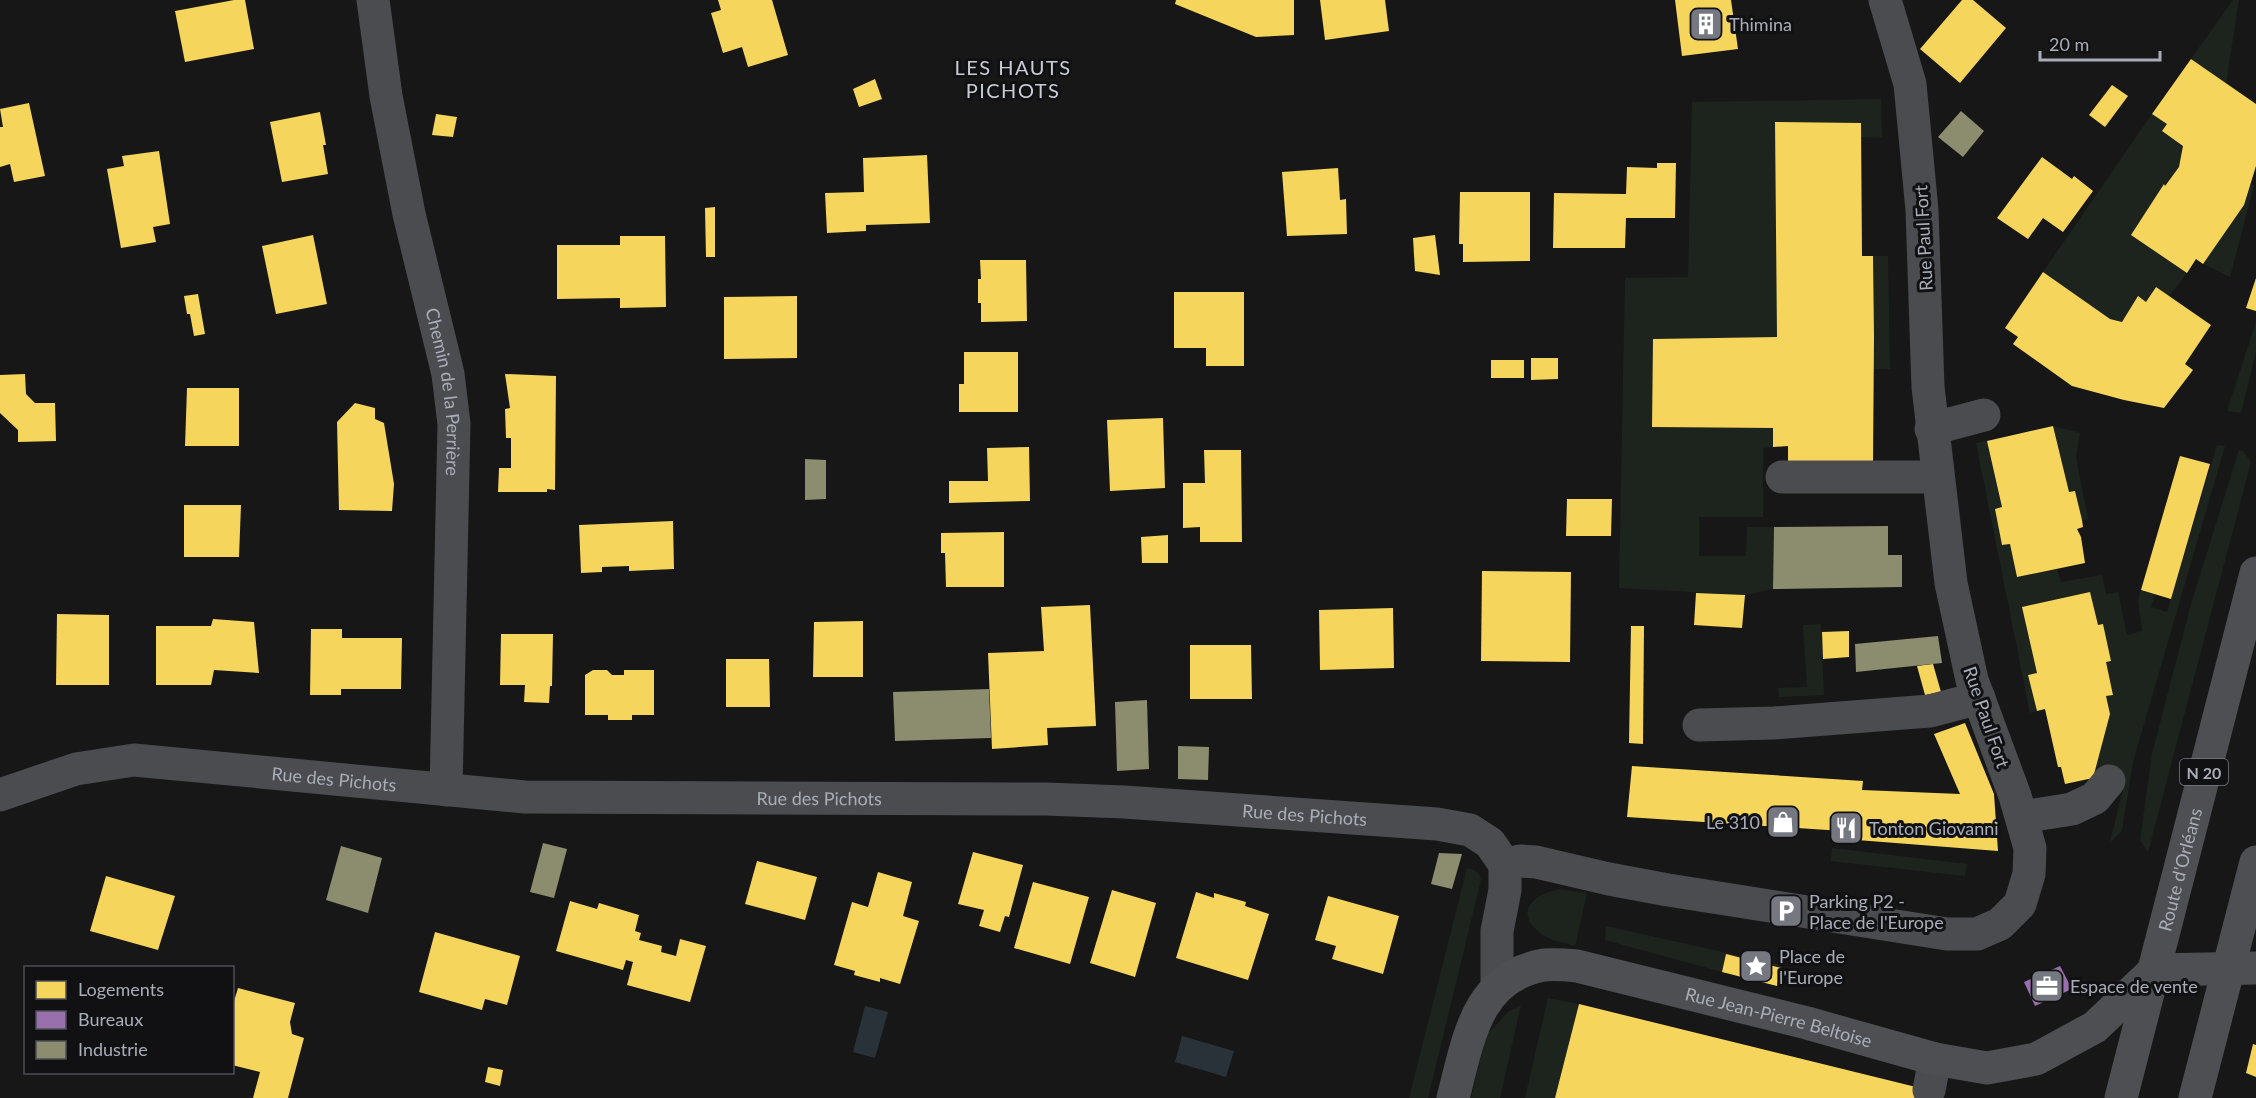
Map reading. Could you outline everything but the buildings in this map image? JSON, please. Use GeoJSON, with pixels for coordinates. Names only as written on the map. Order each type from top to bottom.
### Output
{"type":"FeatureCollection","features":[{"type":"Feature","properties":{"kind":"main road","name":"Route d'Orléans"},"geometry":{"type":"LineString","coordinates":[[2121,1098],[2256,573]]}},
{"type":"Feature","properties":{"kind":"main road"},"geometry":{"type":"LineString","coordinates":[[2195,1098],[2242,968],[2256,862]]}},
{"type":"Feature","properties":{"kind":"main road","name":"Rue Jean-Pierre Beltoise"},"geometry":{"type":"LineString","coordinates":[[1454,1098],[1471,1028],[1481,1008],[1497,987],[1522,972],[1546,965],[1577,966],[1795,1020],[1935,1059],[1987,1068],[2036,1059],[2096,1027],[2155,970]]}},
{"type":"Feature","properties":{"kind":"main road"},"geometry":{"type":"LineString","coordinates":[[2155,970],[2242,968]]}},
{"type":"Feature","properties":{"kind":"street","name":"Chemin de la Perrière"},"geometry":{"type":"LineString","coordinates":[[373,0],[386,96],[410,223],[448,374],[454,424],[446,790]]}},
{"type":"Feature","properties":{"kind":"street","name":"Rue Paul Fort"},"geometry":{"type":"LineString","coordinates":[[1504,865],[1520,861],[1536,862],[1668,890],[1947,934],[1977,934],[2000,924],[2020,904],[2029,874],[2030,848],[2022,817],[1972,680],[1951,583],[1931,429],[1922,210],[1911,95],[1907,73],[1885,0]]}},
{"type":"Feature","properties":{"kind":"street"},"geometry":{"type":"LineString","coordinates":[[1931,429],[1984,415]]}},
{"type":"Feature","properties":{"kind":"street"},"geometry":{"type":"LineString","coordinates":[[1782,477],[1937,477]]}},
{"type":"Feature","properties":{"kind":"street"},"geometry":{"type":"LineString","coordinates":[[1699,725],[1774,723],[1930,711],[1979,698]]}},
{"type":"Feature","properties":{"kind":"street","name":"Rue des Pichots"},"geometry":{"type":"LineString","coordinates":[[0,795],[76,769],[134,760],[525,797],[1046,799],[1134,803],[1437,824],[1470,830],[1490,843],[1504,865]]}},
{"type":"Feature","properties":{"kind":"street"},"geometry":{"type":"LineString","coordinates":[[2022,817],[2072,809],[2096,798],[2109,782]]}},
{"type":"Feature","properties":{"kind":"street"},"geometry":{"type":"LineString","coordinates":[[1497,987],[1497,931],[1505,890],[1504,865]]}},
{"type":"Feature","properties":{"kind":"street"},"geometry":{"type":"LineString","coordinates":[[1929,1090],[1935,1059]]}},
{"type":"Feature","properties":{"kind":"shaded area"},"geometry":{"type":"Polygon","coordinates":[[[2233,0],[2239,0],[2226,83],[2191,59],[2233,0]]]}},
{"type":"Feature","properties":{"kind":"shaded area"},"geometry":{"type":"Polygon","coordinates":[[[1881,99],[1882,138],[1861,137],[1777,255],[1777,337],[1653,339],[1652,427],[1773,428],[1773,447],[1763,448],[1763,517],[1699,517],[1699,556],[1746,556],[1747,527],[1774,527],[1773,589],[1745,595],[1619,588],[1625,278],[1688,277],[1692,102],[1881,99]]]}},
{"type":"Feature","properties":{"kind":"shaded area"},"geometry":{"type":"Polygon","coordinates":[[[2152,114],[2167,124],[2162,132],[2183,146],[2179,167],[2164,185],[2131,235],[2187,273],[2169,296],[2155,287],[2146,302],[2138,297],[2122,322],[2110,319],[2043,272],[2152,114]]]}},
{"type":"Feature","properties":{"kind":"shaded area"},"geometry":{"type":"Polygon","coordinates":[[[2250,184],[2254,185],[2230,277],[2203,264],[2244,205],[2250,184]]]}},
{"type":"Feature","properties":{"kind":"shaded area"},"geometry":{"type":"Polygon","coordinates":[[[1873,256],[1888,256],[1890,369],[1873,369],[1873,256]]]}},
{"type":"Feature","properties":{"kind":"shaded area"},"geometry":{"type":"Polygon","coordinates":[[[2256,322],[2256,352],[2241,413],[2227,411],[2256,322]]]}},
{"type":"Feature","properties":{"kind":"shaded area"},"geometry":{"type":"Polygon","coordinates":[[[2053,426],[2080,433],[2076,457],[2088,519],[2082,520],[2075,491],[2069,492],[2053,426]]]}},
{"type":"Feature","properties":{"kind":"shaded area"},"geometry":{"type":"Polygon","coordinates":[[[1987,441],[2002,507],[1995,509],[2002,545],[2010,544],[2017,577],[2057,569],[2061,582],[2102,575],[2106,594],[2118,592],[2127,635],[2142,631],[2138,600],[2141,590],[2155,595],[2151,607],[2167,612],[2217,445],[2225,446],[2133,762],[2122,831],[2110,842],[2124,785],[2093,778],[2110,714],[2106,696],[2113,694],[2106,662],[2111,660],[2103,624],[2098,625],[2090,592],[2023,607],[2037,673],[2028,675],[2037,711],[2030,713],[1976,443],[1987,441]]]}},
{"type":"Feature","properties":{"kind":"shaded area"},"geometry":{"type":"Polygon","coordinates":[[[2239,450],[2243,451],[2251,462],[2148,852],[2140,840],[2152,754],[2191,604],[2239,450]]]}},
{"type":"Feature","properties":{"kind":"shaded area"},"geometry":{"type":"Polygon","coordinates":[[[1821,624],[1824,695],[1779,697],[1778,688],[1807,687],[1803,625],[1821,624]]]}},
{"type":"Feature","properties":{"kind":"shaded area"},"geometry":{"type":"Polygon","coordinates":[[[1832,848],[1967,864],[1965,876],[1831,861],[1832,848]]]}},
{"type":"Feature","properties":{"kind":"shaded area"},"geometry":{"type":"Polygon","coordinates":[[[1467,868],[1476,871],[1481,880],[1428,1098],[1409,1098],[1467,868]]]}},
{"type":"Feature","properties":{"kind":"shaded area"},"geometry":{"type":"Polygon","coordinates":[[[1559,889],[1587,893],[1575,946],[1543,935],[1534,927],[1527,913],[1529,906],[1540,896],[1559,889]]]}},
{"type":"Feature","properties":{"kind":"shaded area"},"geometry":{"type":"Polygon","coordinates":[[[1606,926],[1781,965],[1781,968],[1726,954],[1722,972],[1605,940],[1606,926]]]}},
{"type":"Feature","properties":{"kind":"shaded area"},"geometry":{"type":"Polygon","coordinates":[[[1548,998],[1579,1004],[1555,1098],[1525,1098],[1548,998]]]}},
{"type":"Feature","properties":{"kind":"shaded area"},"geometry":{"type":"Polygon","coordinates":[[[1521,1005],[1500,1098],[1471,1098],[1486,1036],[1508,1012],[1521,1005]]]}},
{"type":"Feature","properties":{"kind":"shaded area"},"geometry":{"type":"Polygon","coordinates":[[[865,1006],[888,1012],[875,1058],[853,1052],[865,1006]]]}},
{"type":"Feature","properties":{"kind":"shaded area"},"geometry":{"type":"Polygon","coordinates":[[[1182,1036],[1234,1051],[1226,1077],[1175,1062],[1182,1036]]]}},
{"type":"Feature","properties":{"kind":"place","name":"Thimina"},"geometry":{"type":"Point","coordinates":[1706,24]}},
{"type":"Feature","properties":{"kind":"place","name":"Le 310"},"geometry":{"type":"Point","coordinates":[1783,822]}},
{"type":"Feature","properties":{"kind":"place","name":"Tonton Giovanni"},"geometry":{"type":"Point","coordinates":[1846,828]}},
{"type":"Feature","properties":{"kind":"place","name":"Parking P2 - Place de l'Europe"},"geometry":{"type":"Point","coordinates":[1786,911]}},
{"type":"Feature","properties":{"kind":"place","name":"Place de l'Europe"},"geometry":{"type":"Point","coordinates":[1756,966]}},
{"type":"Feature","properties":{"kind":"place","name":"Espace de vente"},"geometry":{"type":"Point","coordinates":[2047,986]}},
{"type":"Feature","properties":{"kind":"district","name":"LES HAUTS PICHOTS"},"geometry":{"type":"Point","coordinates":[1013,78]}}]}
